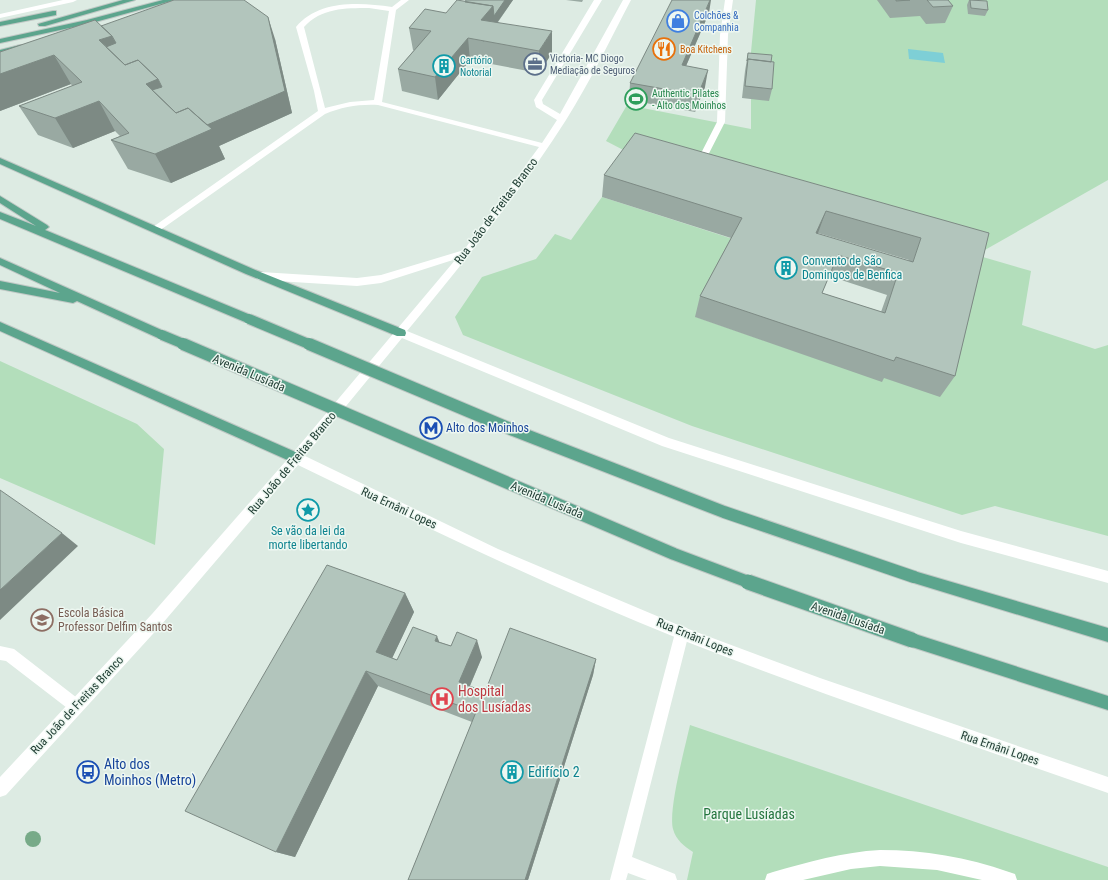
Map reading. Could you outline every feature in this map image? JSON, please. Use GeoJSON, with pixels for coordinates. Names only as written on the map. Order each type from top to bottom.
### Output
{"type":"FeatureCollection","features":[{"type":"Feature","properties":{"kind":"main road"},"geometry":{"type":"LineString","coordinates":[[0,24],[106,0]]}},
{"type":"Feature","properties":{"kind":"main road"},"geometry":{"type":"LineString","coordinates":[[0,34],[131,0]]}},
{"type":"Feature","properties":{"kind":"main road"},"geometry":{"type":"LineString","coordinates":[[0,41],[88,22],[171,0]]}},
{"type":"Feature","properties":{"kind":"main road"},"geometry":{"type":"LineString","coordinates":[[62,36],[133,18],[182,2]]}},
{"type":"Feature","properties":{"kind":"main road"},"geometry":{"type":"LineString","coordinates":[[0,52],[31,44]]}},
{"type":"Feature","properties":{"kind":"main road"},"geometry":{"type":"LineString","coordinates":[[0,162],[261,276],[401,333]]}},
{"type":"Feature","properties":{"kind":"main road"},"geometry":{"type":"LineString","coordinates":[[0,199],[72,245]]}},
{"type":"Feature","properties":{"kind":"main road"},"geometry":{"type":"LineString","coordinates":[[0,215],[513,430],[716,510],[914,577],[1108,636]]}},
{"type":"Feature","properties":{"kind":"main road","name":"Avenida Lusíada"},"geometry":{"type":"LineString","coordinates":[[0,261],[95,303],[162,335],[674,554],[789,598],[912,640],[1108,703]]}},
{"type":"Feature","properties":{"kind":"main road"},"geometry":{"type":"LineString","coordinates":[[0,285],[95,303]]}},
{"type":"Feature","properties":{"kind":"main road"},"geometry":{"type":"LineString","coordinates":[[0,326],[296,458]]}},
{"type":"Feature","properties":{"kind":"street"},"geometry":{"type":"LineString","coordinates":[[0,16],[74,0]]}},
{"type":"Feature","properties":{"kind":"street"},"geometry":{"type":"LineString","coordinates":[[322,112],[318,91],[300,27],[303,21],[310,15],[320,10],[335,7],[359,6],[393,9],[405,0]]}},
{"type":"Feature","properties":{"kind":"street"},"geometry":{"type":"LineString","coordinates":[[562,119],[539,105],[538,100],[598,0]]}},
{"type":"Feature","properties":{"kind":"street","name":"Rua João de Freitas Branco"},"geometry":{"type":"LineString","coordinates":[[0,789],[158,619],[296,458],[467,252],[562,119],[608,39],[627,0]]}},
{"type":"Feature","properties":{"kind":"street"},"geometry":{"type":"LineString","coordinates":[[696,171],[721,122],[724,36],[729,0]]}},
{"type":"Feature","properties":{"kind":"street"},"geometry":{"type":"LineString","coordinates":[[378,103],[393,9]]}},
{"type":"Feature","properties":{"kind":"street"},"geometry":{"type":"LineString","coordinates":[[156,229],[322,112],[337,107],[368,102],[378,103],[544,146]]}},
{"type":"Feature","properties":{"kind":"street"},"geometry":{"type":"LineString","coordinates":[[261,276],[357,282],[382,279],[467,252]]}},
{"type":"Feature","properties":{"kind":"street"},"geometry":{"type":"LineString","coordinates":[[401,333],[666,442],[961,537],[1108,578]]}},
{"type":"Feature","properties":{"kind":"street","name":"Rua Ernâni Lopes"},"geometry":{"type":"LineString","coordinates":[[296,458],[493,553],[682,633],[820,685],[1108,785]]}},
{"type":"Feature","properties":{"kind":"street"},"geometry":{"type":"LineString","coordinates":[[618,880],[682,633]]}},
{"type":"Feature","properties":{"kind":"street"},"geometry":{"type":"LineString","coordinates":[[0,653],[9,654],[76,706]]}},
{"type":"Feature","properties":{"kind":"street"},"geometry":{"type":"LineString","coordinates":[[773,880],[836,863],[862,859],[886,858],[939,862],[1009,880]]}},
{"type":"Feature","properties":{"kind":"street"},"geometry":{"type":"LineString","coordinates":[[623,862],[669,880]]}},
{"type":"Feature","properties":{"kind":"green space"},"geometry":{"type":"Polygon","coordinates":[[[756,0],[1108,0],[1108,180],[976,255],[1031,271],[1022,325],[1095,349],[1108,345],[1108,536],[995,506],[962,515],[692,426],[463,335],[455,317],[482,277],[536,259],[555,234],[571,240],[602,197],[736,240],[696,317],[882,381],[883,377],[940,396],[975,255],[633,155],[606,141],[627,105],[751,129],[751,52],[756,0]]]}},
{"type":"Feature","properties":{"kind":"green space"},"geometry":{"type":"Polygon","coordinates":[[[0,361],[137,424],[164,449],[155,545],[0,478],[0,361]]]}},
{"type":"Feature","properties":{"kind":"green space","name":"Parque Lusíadas"},"geometry":{"type":"Polygon","coordinates":[[[690,725],[1108,867],[1108,880],[687,880],[693,852],[678,840],[673,829],[672,820],[675,794],[690,725]]]}},
{"type":"Feature","properties":{"kind":"water"},"geometry":{"type":"Polygon","coordinates":[[[908,49],[943,53],[945,63],[909,59],[908,49]]]}},
{"type":"Feature","properties":{"kind":"building"},"geometry":{"type":"Polygon","coordinates":[[[174,0],[244,0],[268,17],[285,91],[207,125],[188,108],[176,113],[152,90],[162,87],[158,79],[138,60],[125,65],[106,47],[116,43],[112,36],[101,26],[174,0]]]}},
{"type":"Feature","properties":{"kind":"building"},"geometry":{"type":"Polygon","coordinates":[[[457,0],[493,6],[481,20],[552,31],[539,51],[468,38],[435,77],[398,69],[431,31],[409,28],[425,9],[446,13],[457,0]]]}},
{"type":"Feature","properties":{"kind":"building"},"geometry":{"type":"Polygon","coordinates":[[[466,0],[505,0],[494,16],[493,6],[465,2],[466,0]]]}},
{"type":"Feature","properties":{"kind":"building"},"geometry":{"type":"Polygon","coordinates":[[[672,0],[710,0],[682,65],[708,70],[698,95],[630,83],[672,0]]]}},
{"type":"Feature","properties":{"kind":"building"},"geometry":{"type":"Polygon","coordinates":[[[927,0],[948,0],[953,6],[933,7],[927,0]]]}},
{"type":"Feature","properties":{"kind":"building"},"geometry":{"type":"Polygon","coordinates":[[[970,0],[987,1],[988,10],[971,8],[970,0]]]}},
{"type":"Feature","properties":{"kind":"building"},"geometry":{"type":"Polygon","coordinates":[[[95,20],[112,36],[99,40],[125,65],[138,60],[158,79],[146,84],[176,113],[188,108],[212,129],[155,154],[111,140],[129,133],[99,101],[55,118],[19,106],[82,82],[54,55],[0,74],[0,52],[95,20]]]}},
{"type":"Feature","properties":{"kind":"building"},"geometry":{"type":"Polygon","coordinates":[[[748,53],[772,55],[771,62],[748,59],[747,61],[748,53]]]}},
{"type":"Feature","properties":{"kind":"building"},"geometry":{"type":"Polygon","coordinates":[[[748,59],[774,62],[772,89],[745,86],[748,59]]]}},
{"type":"Feature","properties":{"kind":"building","name":"Convento de São Domingos de Benfica"},"geometry":{"type":"Polygon","coordinates":[[[635,133],[989,233],[955,376],[896,357],[894,361],[700,296],[742,218],[604,175],[635,133]],[[826,211],[816,233],[913,262],[921,238],[826,211]],[[838,255],[822,293],[885,313],[898,273],[838,255]]]}},
{"type":"Feature","properties":{"kind":"building"},"geometry":{"type":"Polygon","coordinates":[[[0,490],[62,533],[0,590],[0,490]]]}},
{"type":"Feature","properties":{"kind":"building","name":"Edifício 2"},"geometry":{"type":"Polygon","coordinates":[[[327,565],[405,593],[376,652],[397,660],[413,627],[437,636],[435,641],[451,646],[457,632],[477,640],[459,682],[485,692],[510,628],[596,659],[525,880],[408,880],[476,712],[366,671],[276,852],[185,811],[327,565]]]}},
{"type":"Feature","properties":{"kind":"place","name":"Colchões & Companhia"},"geometry":{"type":"Point","coordinates":[678,21]}},
{"type":"Feature","properties":{"kind":"place","name":"Boa Kitchens"},"geometry":{"type":"Point","coordinates":[664,49]}},
{"type":"Feature","properties":{"kind":"place","name":"Victoria- MC Diogo Mediação de Seguros"},"geometry":{"type":"Point","coordinates":[535,64]}},
{"type":"Feature","properties":{"kind":"place","name":"Cartório Notorial"},"geometry":{"type":"Point","coordinates":[444,66]}},
{"type":"Feature","properties":{"kind":"place","name":"Authentic Pilates - Alto dos Moinhos"},"geometry":{"type":"Point","coordinates":[636,99]}},
{"type":"Feature","properties":{"kind":"place","name":"Convento de São Domingos de Benfica"},"geometry":{"type":"Point","coordinates":[786,268]}},
{"type":"Feature","properties":{"kind":"place","name":"Alto dos Moinhos"},"geometry":{"type":"Point","coordinates":[431,428]}},
{"type":"Feature","properties":{"kind":"place","name":"Se vão da lei da morte libertando"},"geometry":{"type":"Point","coordinates":[308,510]}},
{"type":"Feature","properties":{"kind":"place","name":"Escola Básica Professor Delfim Santos"},"geometry":{"type":"Point","coordinates":[42,620]}},
{"type":"Feature","properties":{"kind":"place","name":"Hospital dos Lusíadas"},"geometry":{"type":"Point","coordinates":[442,699]}},
{"type":"Feature","properties":{"kind":"place","name":"Alto dos Moinhos (Metro)"},"geometry":{"type":"Point","coordinates":[88,772]}},
{"type":"Feature","properties":{"kind":"place","name":"Edifício 2"},"geometry":{"type":"Point","coordinates":[512,772]}}]}
